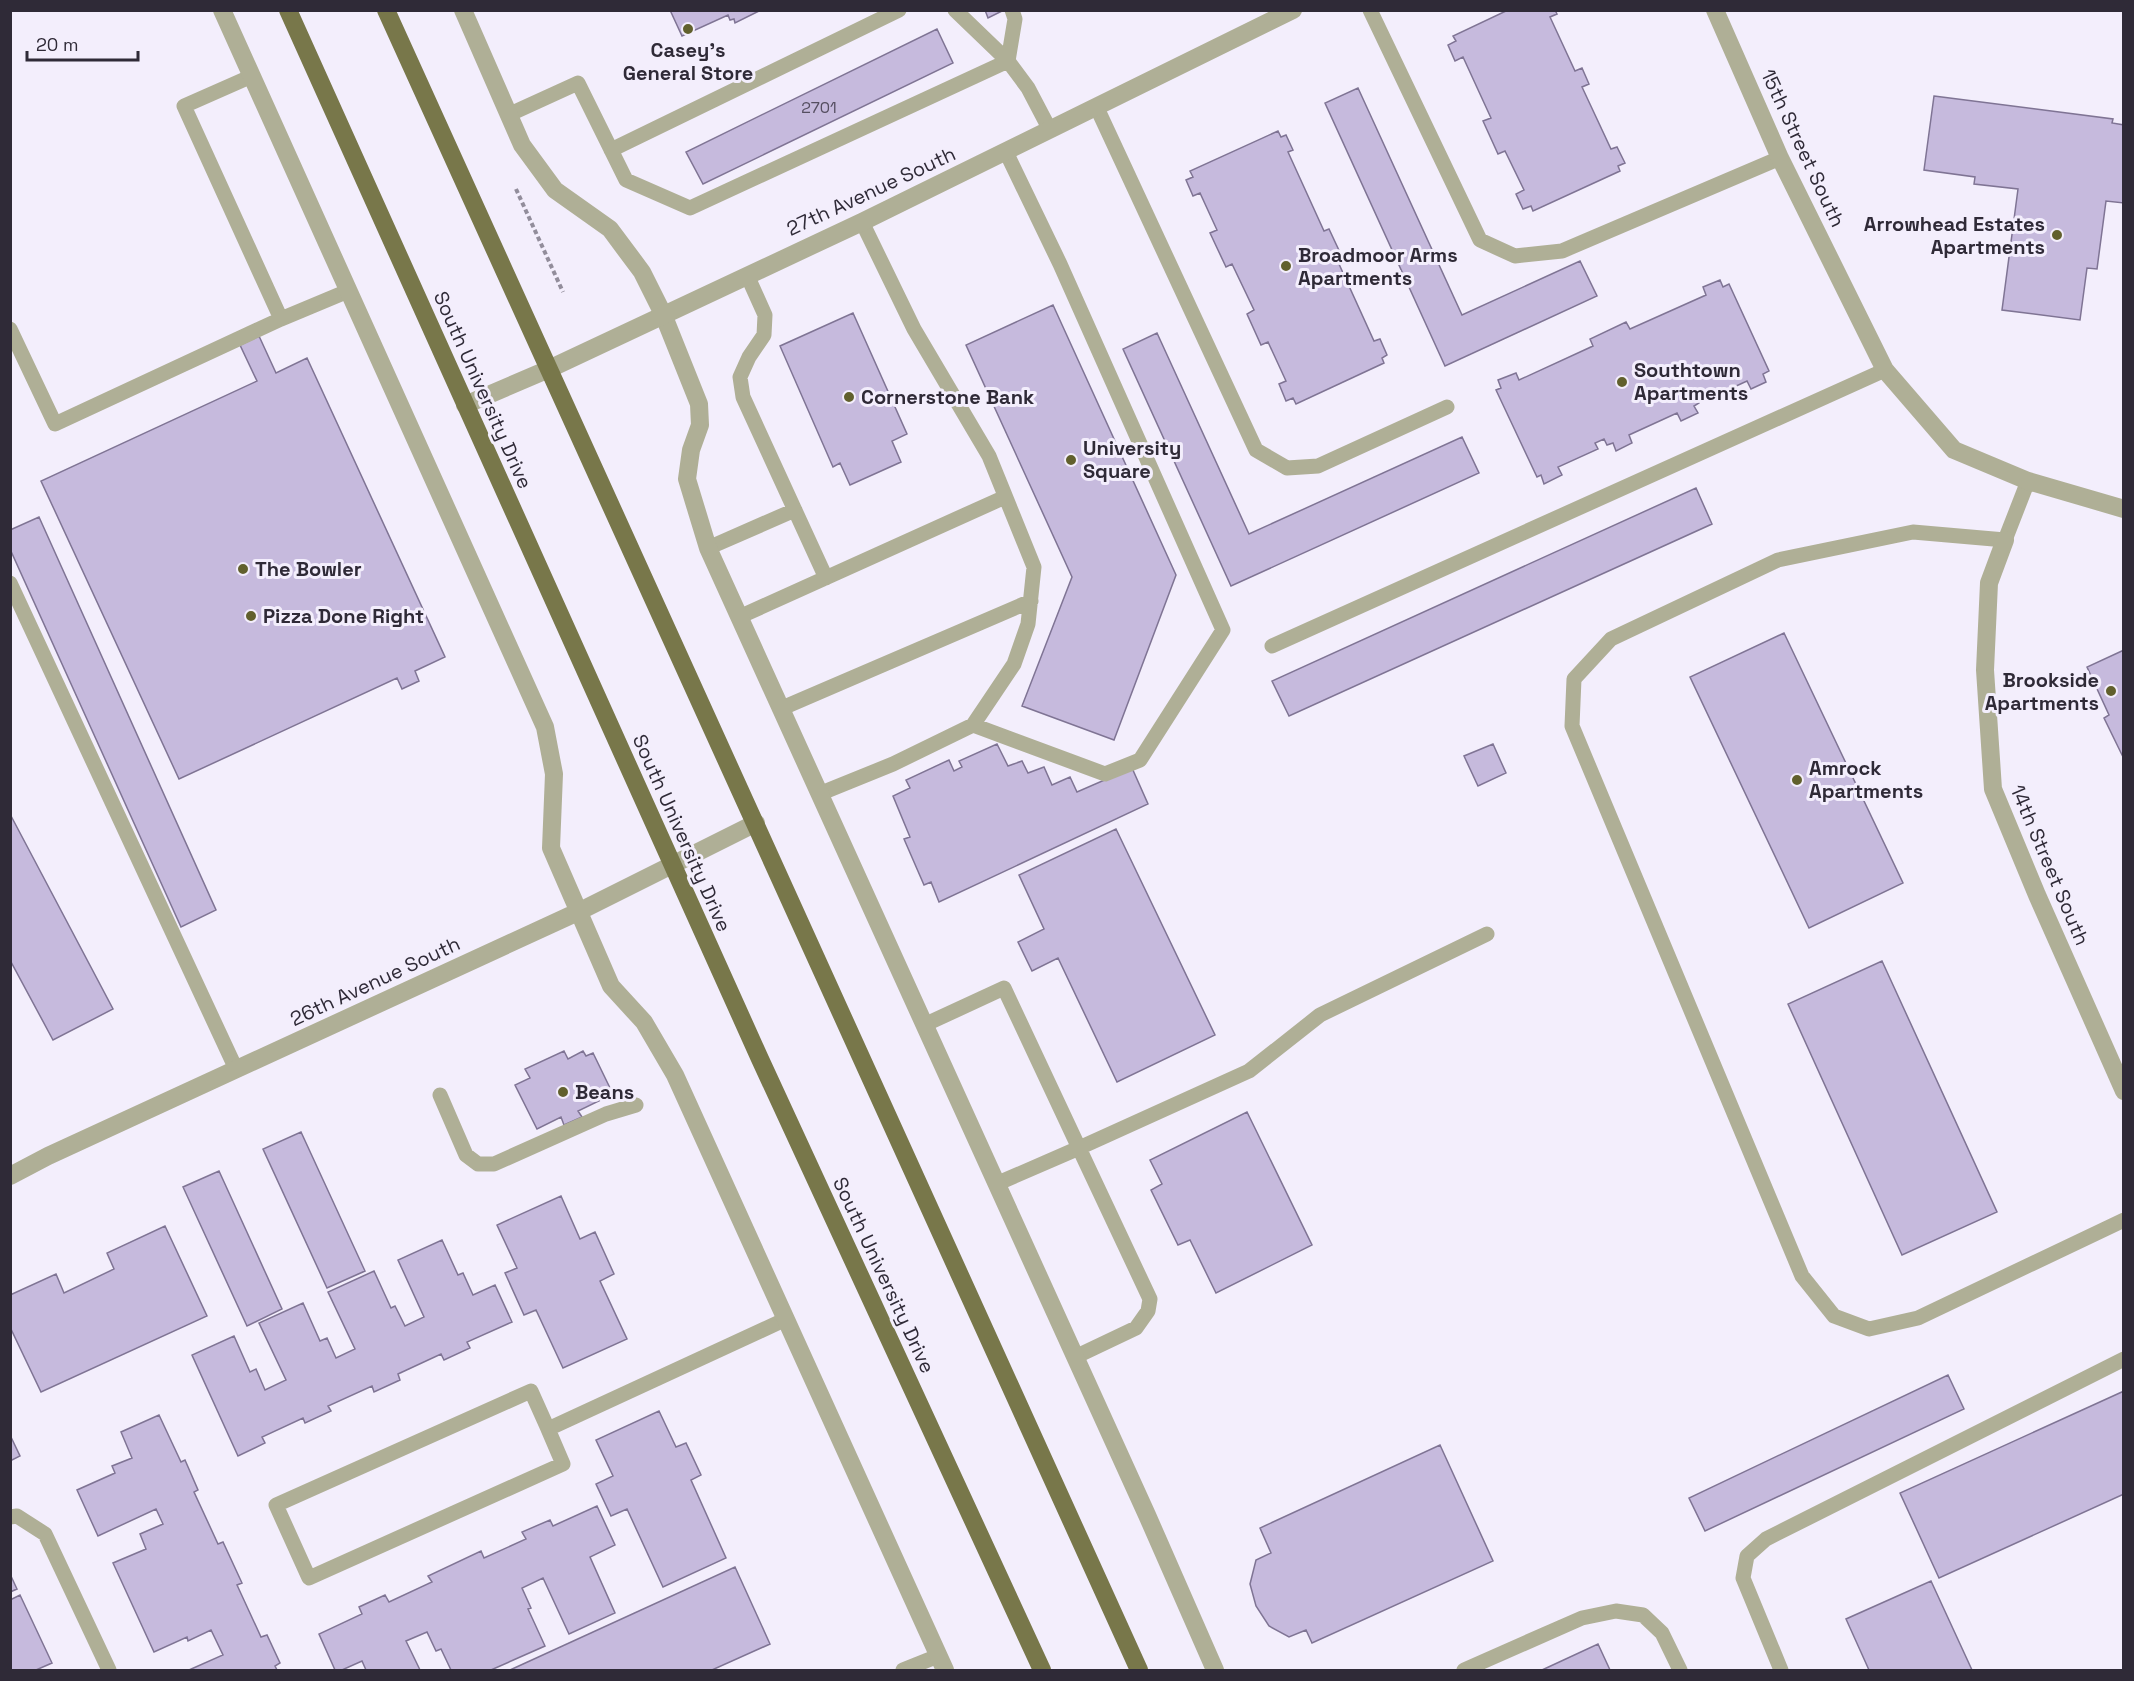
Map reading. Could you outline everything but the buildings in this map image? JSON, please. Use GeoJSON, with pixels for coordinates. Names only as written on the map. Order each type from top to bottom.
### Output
{"type":"FeatureCollection","features":[{"type":"Feature","properties":{"kind":"main road","name":"South University Drive"},"geometry":{"type":"LineString","coordinates":[[288,10],[672,865],[1042,1671]]}},
{"type":"Feature","properties":{"kind":"main road"},"geometry":{"type":"LineString","coordinates":[[386,10],[1139,1671]]}},
{"type":"Feature","properties":{"kind":"street"},"geometry":{"type":"LineString","coordinates":[[222,10],[545,727],[554,774],[551,848],[611,986],[644,1022],[675,1075],[941,1663]]}},
{"type":"Feature","properties":{"kind":"street"},"geometry":{"type":"LineString","coordinates":[[463,10],[522,145],[555,190],[610,229],[642,272],[663,314],[699,404],[700,425],[690,450],[687,479],[708,548],[1215,1671]]}},
{"type":"Feature","properties":{"kind":"street","name":"27th Avenue South"},"geometry":{"type":"LineString","coordinates":[[465,405],[549,369],[862,222],[1293,10]]}},
{"type":"Feature","properties":{"kind":"street","name":"15th Street South"},"geometry":{"type":"LineString","coordinates":[[1715,10],[1780,158],[1885,370],[1954,450],[2028,481],[2124,509]]}},
{"type":"Feature","properties":{"kind":"street","name":"14th Street South"},"geometry":{"type":"LineString","coordinates":[[2006,540],[1989,583],[1985,670],[1993,789],[2037,895],[2124,1091]]}},
{"type":"Feature","properties":{"kind":"street","name":"26th Avenue South"},"geometry":{"type":"LineString","coordinates":[[10,1176],[48,1156],[580,911],[756,823]]}},
{"type":"Feature","properties":{"kind":"lane"},"geometry":{"type":"LineString","coordinates":[[611,150],[899,10]]}},
{"type":"Feature","properties":{"kind":"lane"},"geometry":{"type":"LineString","coordinates":[[955,10],[1008,61],[1028,88],[1050,130]]}},
{"type":"Feature","properties":{"kind":"lane"},"geometry":{"type":"LineString","coordinates":[[1008,61],[1016,19],[1012,10]]}},
{"type":"Feature","properties":{"kind":"lane"},"geometry":{"type":"LineString","coordinates":[[1370,10],[1480,240],[1515,256],[1562,251],[1780,158]]}},
{"type":"Feature","properties":{"kind":"lane"},"geometry":{"type":"LineString","coordinates":[[508,115],[578,83],[626,180],[690,208],[1008,61]]}},
{"type":"Feature","properties":{"kind":"lane"},"geometry":{"type":"LineString","coordinates":[[252,76],[184,106],[281,319]]}},
{"type":"Feature","properties":{"kind":"lane"},"geometry":{"type":"LineString","coordinates":[[1096,108],[1257,450],[1287,468],[1317,466],[1447,407]]}},
{"type":"Feature","properties":{"kind":"lane"},"geometry":{"type":"LineString","coordinates":[[973,725],[1105,774],[1140,760],[1223,630],[1064,275],[1006,152]]}},
{"type":"Feature","properties":{"kind":"lane"},"geometry":{"type":"LineString","coordinates":[[819,795],[893,765],[973,725],[1014,664],[1028,624],[1034,567],[988,456],[914,328],[862,222]]}},
{"type":"Feature","properties":{"kind":"lane"},"geometry":{"type":"LineString","coordinates":[[747,275],[765,315],[764,335],[749,357],[740,377],[743,398],[826,578]]}},
{"type":"Feature","properties":{"kind":"lane"},"geometry":{"type":"LineString","coordinates":[[10,329],[55,424],[281,319],[348,291]]}},
{"type":"Feature","properties":{"kind":"lane"},"geometry":{"type":"LineString","coordinates":[[1272,646],[1885,370]]}},
{"type":"Feature","properties":{"kind":"lane"},"geometry":{"type":"LineString","coordinates":[[2028,481],[2006,540],[1913,532],[1778,560],[1611,639],[1574,679],[1572,726],[1802,1275],[1834,1316],[1869,1329],[1918,1318],[2124,1220]]}},
{"type":"Feature","properties":{"kind":"lane"},"geometry":{"type":"LineString","coordinates":[[739,617],[1005,497]]}},
{"type":"Feature","properties":{"kind":"lane"},"geometry":{"type":"LineString","coordinates":[[708,548],[795,510]]}},
{"type":"Feature","properties":{"kind":"lane"},"geometry":{"type":"LineString","coordinates":[[10,583],[236,1070]]}},
{"type":"Feature","properties":{"kind":"lane"},"geometry":{"type":"LineString","coordinates":[[780,709],[1031,601]]}},
{"type":"Feature","properties":{"kind":"lane"},"geometry":{"type":"LineString","coordinates":[[996,1184],[1249,1071],[1320,1015],[1487,934]]}},
{"type":"Feature","properties":{"kind":"lane"},"geometry":{"type":"LineString","coordinates":[[924,1025],[1004,988],[1150,1299],[1148,1311],[1136,1328],[1075,1357]]}},
{"type":"Feature","properties":{"kind":"lane"},"geometry":{"type":"LineString","coordinates":[[440,1095],[465,1155],[478,1164],[494,1164],[606,1114],[636,1105]]}},
{"type":"Feature","properties":{"kind":"lane"},"geometry":{"type":"LineString","coordinates":[[548,1429],[784,1320]]}},
{"type":"Feature","properties":{"kind":"lane"},"geometry":{"type":"LineString","coordinates":[[1781,1671],[1743,1578],[1747,1556],[1766,1539],[2124,1359]]}},
{"type":"Feature","properties":{"kind":"lane"},"geometry":{"type":"LineString","coordinates":[[531,1391],[548,1429],[563,1464],[309,1578],[276,1505],[531,1391]]}},
{"type":"Feature","properties":{"kind":"lane"},"geometry":{"type":"LineString","coordinates":[[10,1517],[16,1516],[45,1534],[109,1671]]}},
{"type":"Feature","properties":{"kind":"lane"},"geometry":{"type":"LineString","coordinates":[[1464,1671],[1582,1618],[1616,1611],[1643,1615],[1662,1633],[1680,1671]]}},
{"type":"Feature","properties":{"kind":"lane"},"geometry":{"type":"LineString","coordinates":[[903,1671],[941,1663]]}},
{"type":"Feature","properties":{"kind":"place","name":"Casey's General Store"},"geometry":{"type":"Point","coordinates":[688,29]}},
{"type":"Feature","properties":{"kind":"place","name":"Arrowhead Estates Apartments"},"geometry":{"type":"Point","coordinates":[2057,235]}},
{"type":"Feature","properties":{"kind":"place","name":"Broadmoor Arms Apartments"},"geometry":{"type":"Point","coordinates":[1286,266]}},
{"type":"Feature","properties":{"kind":"place","name":"Southtown Apartments"},"geometry":{"type":"Point","coordinates":[1622,382]}},
{"type":"Feature","properties":{"kind":"place","name":"Cornerstone Bank"},"geometry":{"type":"Point","coordinates":[849,397]}},
{"type":"Feature","properties":{"kind":"place","name":"University Square"},"geometry":{"type":"Point","coordinates":[1071,460]}},
{"type":"Feature","properties":{"kind":"place","name":"The Bowler"},"geometry":{"type":"Point","coordinates":[243,569]}},
{"type":"Feature","properties":{"kind":"place","name":"Pizza Done Right"},"geometry":{"type":"Point","coordinates":[251,616]}},
{"type":"Feature","properties":{"kind":"place","name":"Brookside Apartments"},"geometry":{"type":"Point","coordinates":[2111,691]}},
{"type":"Feature","properties":{"kind":"place","name":"Amrock Apartments"},"geometry":{"type":"Point","coordinates":[1797,780]}},
{"type":"Feature","properties":{"kind":"place","name":"Beans"},"geometry":{"type":"Point","coordinates":[563,1092]}}]}
